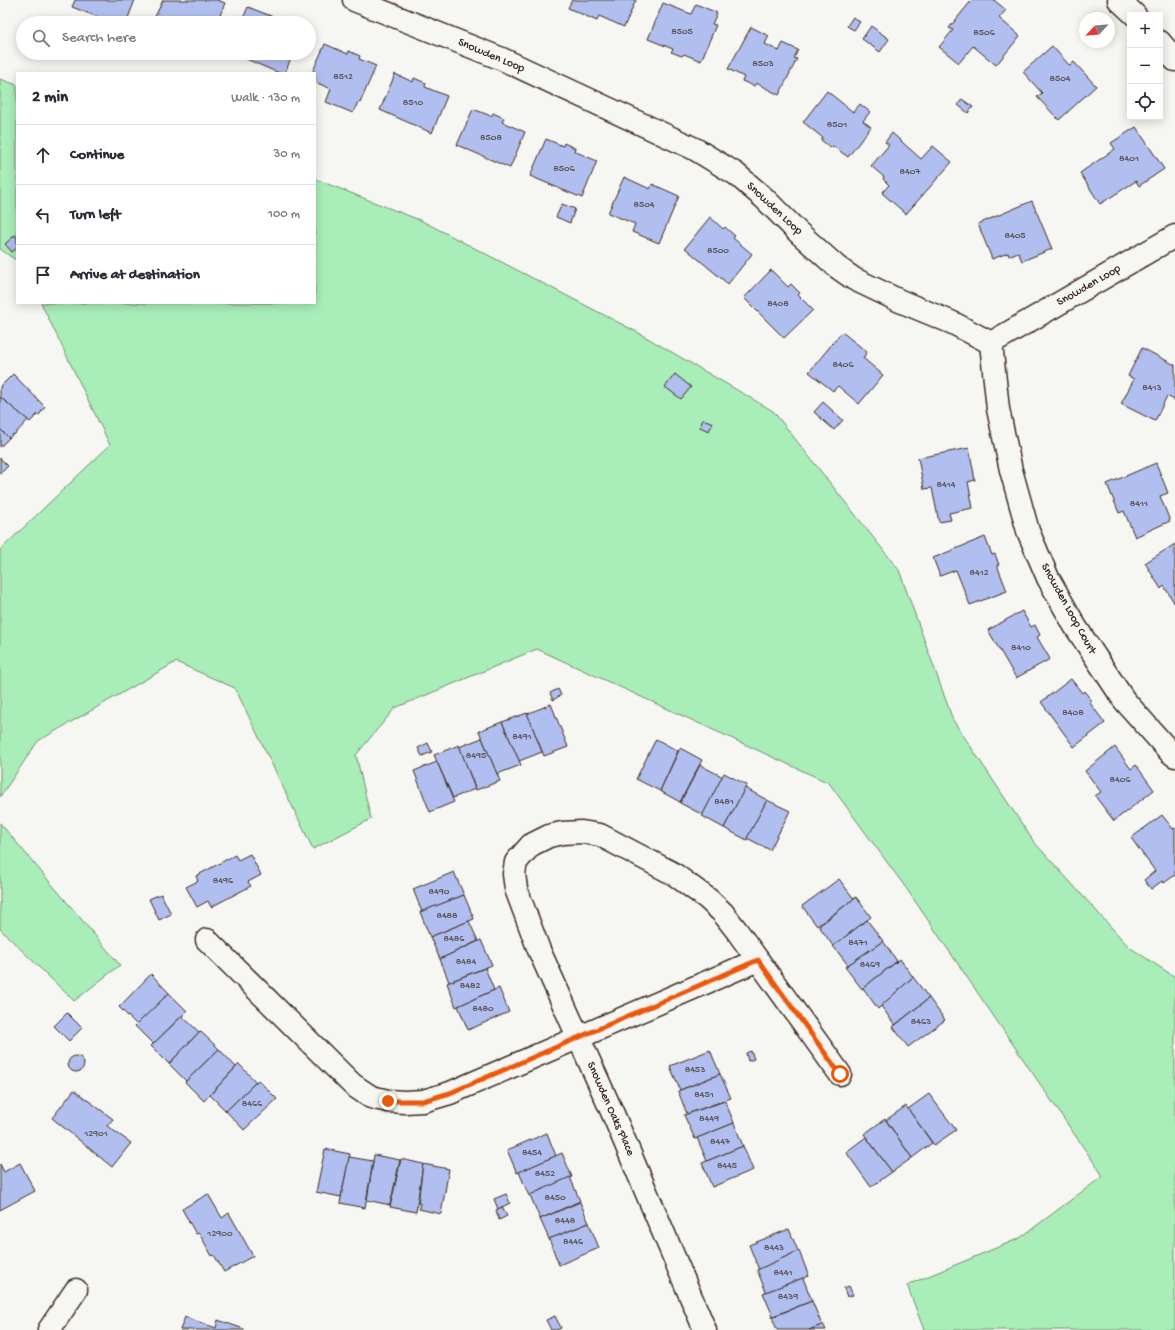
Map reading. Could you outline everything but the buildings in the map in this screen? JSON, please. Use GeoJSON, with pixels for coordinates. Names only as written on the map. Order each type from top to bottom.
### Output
{"type":"FeatureCollection","features":[{"type":"Feature","properties":{"kind":"street","name":"Snowden Loop"},"geometry":{"type":"LineString","coordinates":[[354,0],[502,59],[694,149],[736,174],[764,198],[837,267],[854,279],[900,301],[953,323],[991,343],[1175,236]]}},
{"type":"Feature","properties":{"kind":"street"},"geometry":{"type":"LineString","coordinates":[[1120,0],[1131,12]]}},
{"type":"Feature","properties":{"kind":"street"},"geometry":{"type":"LineString","coordinates":[[1163,46],[1175,60]]}},
{"type":"Feature","properties":{"kind":"street","name":"Snowden Loop Court"},"geometry":{"type":"LineString","coordinates":[[991,343],[998,410],[1011,470],[1028,531],[1048,578],[1075,626],[1124,700],[1175,756]]}},
{"type":"Feature","properties":{"kind":"street","name":"Snowden Oaks Place"},"geometry":{"type":"LineString","coordinates":[[705,1330],[613,1114],[539,950],[516,888],[514,874],[516,862],[531,845],[549,836],[562,833],[582,832],[600,835],[674,874],[708,899],[723,913],[840,1074]]}},
{"type":"Feature","properties":{"kind":"street"},"geometry":{"type":"LineString","coordinates":[[207,940],[353,1085],[371,1096],[388,1101],[423,1101],[450,1093],[758,960]]}},
{"type":"Feature","properties":{"kind":"street"},"geometry":{"type":"LineString","coordinates":[[49,1330],[76,1290]]}},
{"type":"Feature","properties":{"kind":"green space"},"geometry":{"type":"Polygon","coordinates":[[[0,79],[16,85],[16,260],[0,249],[0,79]]]}},
{"type":"Feature","properties":{"kind":"green space"},"geometry":{"type":"Polygon","coordinates":[[[316,179],[422,221],[637,332],[773,411],[899,570],[953,720],[1034,842],[1129,947],[1175,977],[1175,1330],[924,1330],[907,1285],[1020,1238],[1103,1176],[906,888],[829,783],[537,649],[395,708],[356,755],[371,819],[313,849],[235,688],[176,662],[38,741],[0,797],[0,550],[110,445],[41,304],[316,304],[316,179]]]}},
{"type":"Feature","properties":{"kind":"green space"},"geometry":{"type":"Polygon","coordinates":[[[0,823],[120,965],[74,1001],[0,929],[0,823]]]}},
{"type":"Feature","properties":{"kind":"route"},"geometry":{"type":"LineString","coordinates":[[388,1101],[423,1101],[450,1093],[758,960],[840,1074]]}}]}
